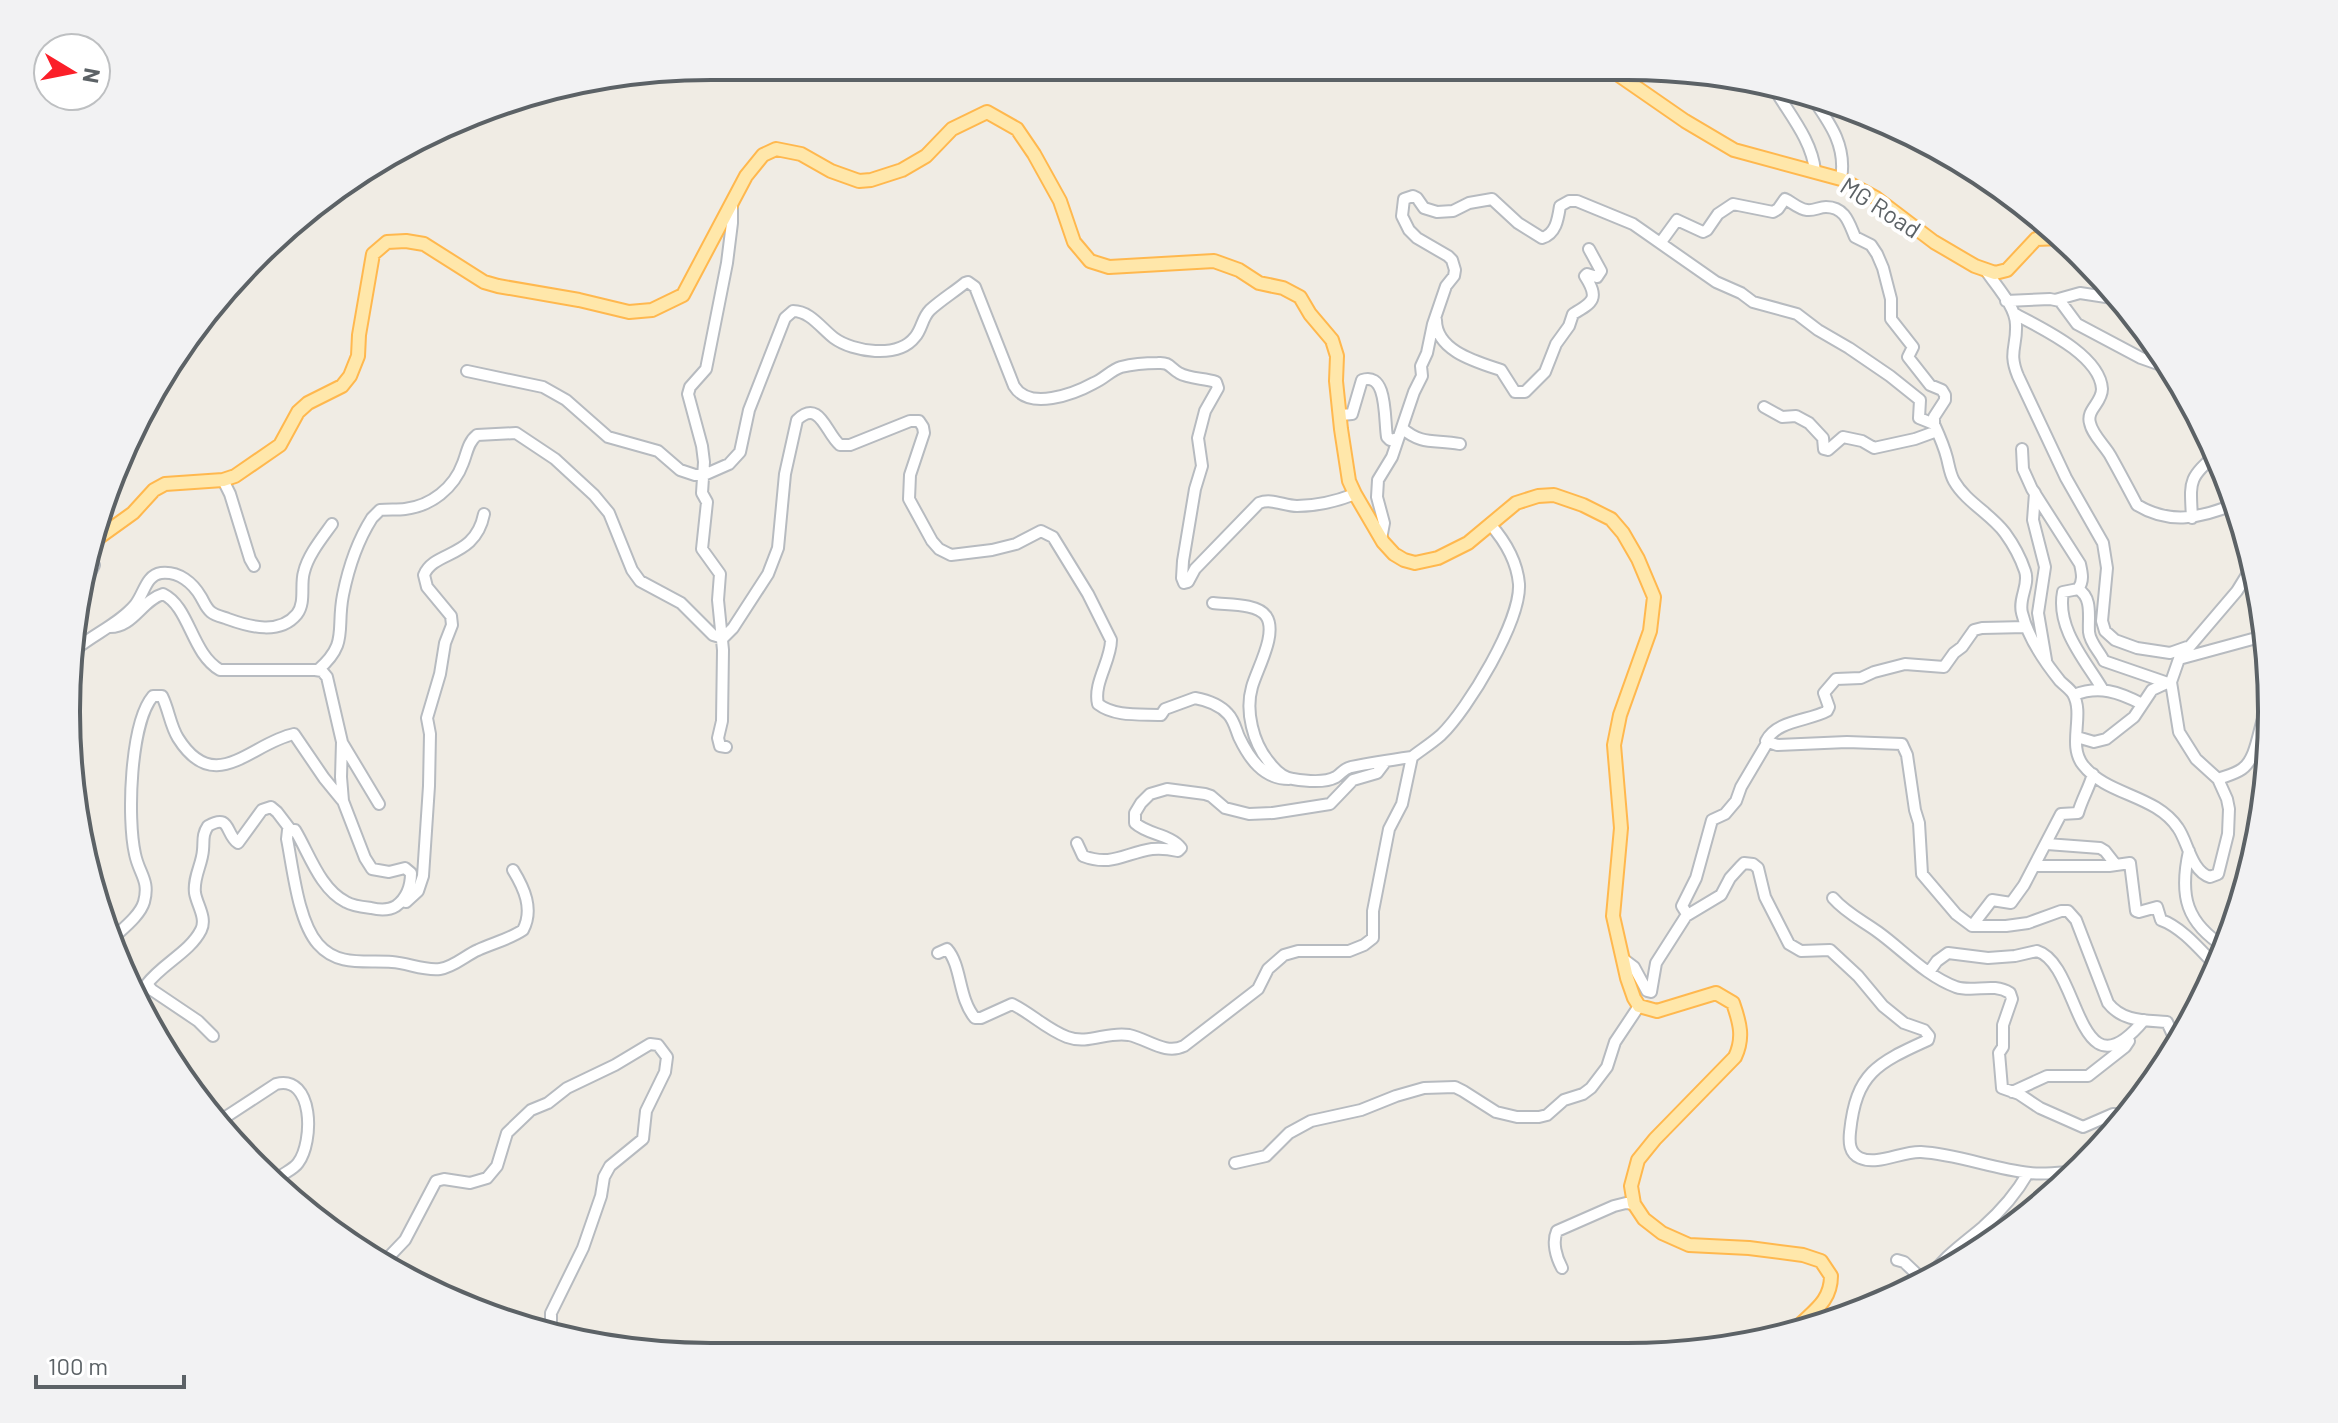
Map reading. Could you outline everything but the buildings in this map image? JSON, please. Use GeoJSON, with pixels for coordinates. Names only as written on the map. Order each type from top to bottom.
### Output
{"type":"FeatureCollection","features":[{"type":"Feature","properties":{"kind":"main road","name":"MG Road"},"geometry":{"type":"LineString","coordinates":[[1626,80],[1734,150],[1841,179],[1876,198],[1934,242],[1985,269]]}},
{"type":"Feature","properties":{"kind":"main road"},"geometry":{"type":"LineString","coordinates":[[107,532],[165,484],[223,480],[235,476],[280,445],[298,412],[308,403],[342,386],[358,356],[373,254],[387,242],[424,244],[484,282],[498,286],[579,300],[614,310],[652,310],[683,295],[746,176],[763,155],[776,149],[801,154],[831,171],[859,181],[871,180],[902,170],[926,156],[952,129],[987,112],[1017,129],[1060,201],[1074,242],[1090,261],[1109,267],[1214,261],[1239,270],[1259,283],[1283,288],[1300,297],[1332,340],[1337,356],[1336,381],[1346,468],[1355,494],[1381,539],[1394,554],[1415,563],[1438,558],[1468,543],[1516,503],[1538,496],[1554,495],[1583,505],[1611,519],[1623,533],[1654,597],[1650,631],[1620,715],[1614,745],[1621,828],[1613,916],[1622,958],[1639,1006],[1657,1011],[1716,993],[1733,1003],[1741,1033],[1740,1047],[1735,1057],[1638,1160],[1631,1186],[1634,1204],[1644,1219],[1662,1233],[1689,1245],[1790,1253],[1821,1261],[1831,1276],[1828,1295],[1811,1315]]}},
{"type":"Feature","properties":{"kind":"main road"},"geometry":{"type":"LineString","coordinates":[[1985,269],[1995,273],[2007,270],[2036,239],[2045,239]]}},
{"type":"Feature","properties":{"kind":"street"},"geometry":{"type":"LineString","coordinates":[[1781,100],[1806,141],[1815,171]]}},
{"type":"Feature","properties":{"kind":"street"},"geometry":{"type":"LineString","coordinates":[[1821,112],[1838,137],[1843,166],[1841,179]]}},
{"type":"Feature","properties":{"kind":"street"},"geometry":{"type":"LineString","coordinates":[[1381,539],[1384,523],[1377,487],[1422,376],[1421,366],[1431,331],[1446,286],[1454,276],[1455,265],[1448,256],[1409,230],[1402,216],[1407,197],[1417,198],[1428,210],[1444,212],[1492,199],[1518,223],[1542,238],[1550,234],[1558,222],[1560,206],[1569,201],[1577,201],[1633,224],[1716,282],[1759,305],[1778,307],[1797,314],[1859,354],[1920,400],[1919,418],[1936,427]]}},
{"type":"Feature","properties":{"kind":"street"},"geometry":{"type":"LineString","coordinates":[[1661,242],[1677,220],[1705,232],[1718,214],[1733,204],[1771,212],[1778,209],[1785,199],[1804,210],[1824,207],[1841,211],[1855,237],[1871,245],[1881,262],[1891,299],[1891,319],[1913,347],[1908,357],[1930,385],[1942,390],[1945,395],[1934,417],[1956,485],[2005,534],[2025,570],[2027,580],[2021,610],[2026,627],[2046,662],[2074,695],[2078,711],[2079,757],[2083,766],[2114,788],[2158,809],[2178,828],[2204,875],[2210,877],[2218,874],[2223,860],[2229,821],[2227,799],[2218,779],[2196,759],[2179,732],[2169,682],[2179,659],[2244,580]]}},
{"type":"Feature","properties":{"kind":"street"},"geometry":{"type":"LineString","coordinates":[[726,747],[718,742],[722,721],[723,638],[718,600],[720,574],[702,549],[707,502],[702,493],[702,446],[688,394],[690,387],[706,369],[727,263],[732,202]]}},
{"type":"Feature","properties":{"kind":"street"},"geometry":{"type":"LineString","coordinates":[[1436,318],[1442,342],[1478,363],[1501,370],[1515,392],[1525,392],[1545,372],[1573,314],[1592,300],[1594,292],[1585,276],[1597,277],[1601,271],[1589,249]]}},
{"type":"Feature","properties":{"kind":"street"},"geometry":{"type":"LineString","coordinates":[[1985,269],[2015,314],[2017,328],[2012,362],[2066,478],[2103,543],[2107,568],[2103,597],[2104,629],[2115,640],[2137,648],[2170,653],[2189,647]]}},
{"type":"Feature","properties":{"kind":"street"},"geometry":{"type":"LineString","coordinates":[[467,371],[543,387],[566,400],[608,437],[658,451],[680,470],[704,475],[729,464],[740,452],[749,410],[785,318],[793,311],[806,314],[843,344],[860,349],[890,351],[909,344],[930,310],[968,282],[975,287],[1014,386],[1025,397],[1064,394],[1095,383],[1121,367],[1156,363],[1171,365],[1180,374],[1216,382],[1218,388],[1205,411],[1198,438],[1202,466],[1184,553],[1184,583],[1259,503],[1270,500],[1290,506],[1313,505],[1355,494]]}},
{"type":"Feature","properties":{"kind":"street"},"geometry":{"type":"LineString","coordinates":[[2006,301],[2055,300],[2080,293],[2102,296]]}},
{"type":"Feature","properties":{"kind":"street"},"geometry":{"type":"LineString","coordinates":[[2055,300],[2077,324],[2152,361]]}},
{"type":"Feature","properties":{"kind":"street"},"geometry":{"type":"LineString","coordinates":[[2015,314],[2061,339],[2093,367],[2102,392],[2090,414],[2090,425],[2137,505],[2171,517],[2192,518],[2224,508]]}},
{"type":"Feature","properties":{"kind":"street"},"geometry":{"type":"LineString","coordinates":[[1341,415],[1352,414],[1362,380],[1372,379],[1381,389],[1387,437],[1392,440],[1400,433]]}},
{"type":"Feature","properties":{"kind":"street"},"geometry":{"type":"LineString","coordinates":[[1764,407],[1782,417],[1796,416],[1809,423],[1823,438],[1824,449],[1828,450],[1843,437],[1862,441],[1874,448],[1915,439],[1936,427]]}},
{"type":"Feature","properties":{"kind":"street"},"geometry":{"type":"LineString","coordinates":[[723,638],[733,628],[768,574],[778,548],[785,474],[797,420],[813,413],[819,416],[840,445],[850,445],[910,421],[919,421],[924,433],[913,464],[909,499],[932,541],[945,553],[966,554],[1016,544],[1041,531],[1053,537],[1088,594],[1111,640],[1097,692],[1098,704],[1116,712],[1161,715],[1165,709],[1200,698],[1230,715],[1247,752],[1262,770],[1276,778],[1334,779],[1346,768],[1412,757],[1442,734],[1483,679],[1512,619],[1518,599],[1517,571],[1503,539],[1490,524]]}},
{"type":"Feature","properties":{"kind":"street"},"geometry":{"type":"LineString","coordinates":[[318,670],[335,654],[341,635],[346,581],[372,518],[380,510],[403,510],[434,499],[455,479],[472,438],[494,433],[516,433],[555,459],[609,513],[632,570],[640,581],[681,603],[713,635],[723,638]]}},
{"type":"Feature","properties":{"kind":"street"},"geometry":{"type":"LineString","coordinates":[[1400,433],[1422,441],[1460,444]]}},
{"type":"Feature","properties":{"kind":"street"},"geometry":{"type":"LineString","coordinates":[[2022,449],[2023,469],[2035,493],[2033,520],[2045,567],[2038,613],[2046,662]]}},
{"type":"Feature","properties":{"kind":"street"},"geometry":{"type":"LineString","coordinates":[[2192,518],[2193,478],[2207,462]]}},
{"type":"Feature","properties":{"kind":"street"},"geometry":{"type":"LineString","coordinates":[[223,480],[250,562],[254,566]]}},
{"type":"Feature","properties":{"kind":"street"},"geometry":{"type":"LineString","coordinates":[[2032,489],[2080,564],[2082,579],[2078,589]]}},
{"type":"Feature","properties":{"kind":"street"},"geometry":{"type":"LineString","coordinates":[[396,905],[407,902],[418,891],[423,876],[429,786],[430,734],[427,718],[452,625],[451,616],[427,587],[424,575],[430,566],[470,542],[482,526],[484,514]]}},
{"type":"Feature","properties":{"kind":"street"},"geometry":{"type":"LineString","coordinates":[[84,644],[133,607],[151,577],[163,573],[172,573],[187,580],[209,610],[219,616],[264,628],[279,626],[289,621],[300,609],[305,568],[332,524]]}},
{"type":"Feature","properties":{"kind":"street"},"geometry":{"type":"LineString","coordinates":[[2078,589],[2084,594],[2089,608],[2089,633],[2104,661],[2169,682]]}},
{"type":"Feature","properties":{"kind":"street"},"geometry":{"type":"LineString","coordinates":[[2078,589],[2063,592],[2064,618],[2084,661],[2103,690]]}},
{"type":"Feature","properties":{"kind":"street"},"geometry":{"type":"LineString","coordinates":[[109,627],[115,628],[135,617],[155,597],[163,594],[179,610],[202,655],[220,670],[272,668],[318,670],[324,673],[329,681],[342,742],[343,801],[365,858],[372,869],[389,872],[405,868],[411,873],[407,894],[391,909],[345,902],[317,870],[295,830],[290,829],[271,807],[262,810],[238,843],[225,823],[208,826],[195,885],[203,927],[193,941],[147,984],[213,1036]]}},
{"type":"Feature","properties":{"kind":"street"},"geometry":{"type":"LineString","coordinates":[[1213,603],[1258,610],[1268,620],[1268,640],[1251,688],[1250,710],[1256,744],[1276,772],[1289,779]]}},
{"type":"Feature","properties":{"kind":"street"},"geometry":{"type":"LineString","coordinates":[[1687,914],[1682,906],[1696,878],[1712,820],[1725,814],[1736,801],[1767,743],[1767,737],[1803,718],[1814,718],[1827,711],[1829,707],[1824,695],[1836,679],[1861,678],[1905,664],[1944,667],[1974,630],[2026,627]]}},
{"type":"Feature","properties":{"kind":"street"},"geometry":{"type":"LineString","coordinates":[[2179,659],[2254,639]]}},
{"type":"Feature","properties":{"kind":"street"},"geometry":{"type":"LineString","coordinates":[[2077,737],[2094,742],[2106,739],[2134,717],[2152,690],[2169,682]]}},
{"type":"Feature","properties":{"kind":"street"},"geometry":{"type":"LineString","coordinates":[[2074,695],[2103,690],[2123,694],[2142,704]]}},
{"type":"Feature","properties":{"kind":"street"},"geometry":{"type":"LineString","coordinates":[[120,931],[142,908],[146,884],[133,842],[133,761],[136,740],[148,702],[153,696],[162,696],[173,728],[186,748],[211,765],[231,764],[294,734],[343,801]]}},
{"type":"Feature","properties":{"kind":"street"},"geometry":{"type":"LineString","coordinates":[[2218,779],[2241,770],[2249,762],[2257,734]]}},
{"type":"Feature","properties":{"kind":"street"},"geometry":{"type":"LineString","coordinates":[[342,742],[379,804]]}},
{"type":"Feature","properties":{"kind":"street"},"geometry":{"type":"LineString","coordinates":[[1767,743],[1902,744],[1907,755],[1919,823],[1923,878],[1956,914],[1972,926],[2018,926],[2068,911],[2076,920],[2108,1003],[2119,1015],[2167,1022],[2171,1031]]}},
{"type":"Feature","properties":{"kind":"street"},"geometry":{"type":"LineString","coordinates":[[938,953],[947,949],[955,958],[957,976],[975,1018],[1012,1004],[1050,1029],[1078,1040],[1130,1035],[1165,1048],[1178,1049],[1258,989],[1268,969],[1284,955],[1298,951],[1349,951],[1373,938],[1373,911],[1389,829],[1402,804],[1412,757]]}},
{"type":"Feature","properties":{"kind":"street"},"geometry":{"type":"LineString","coordinates":[[1077,843],[1083,856],[1100,861],[1121,859],[1150,849],[1178,851],[1181,847],[1175,842],[1148,832],[1135,823],[1135,813],[1150,794],[1167,789],[1205,794],[1232,811],[1273,813],[1330,804],[1353,780],[1377,773],[1386,761]]}},
{"type":"Feature","properties":{"kind":"street"},"geometry":{"type":"LineString","coordinates":[[1972,926],[1993,899],[2011,903],[2024,885],[2062,813],[2078,814],[2093,774]]}},
{"type":"Feature","properties":{"kind":"street"},"geometry":{"type":"LineString","coordinates":[[290,829],[287,839],[307,922],[318,944],[329,954],[343,960],[393,962],[425,969],[443,969],[477,950],[519,933],[525,925],[528,906],[513,870]]}},
{"type":"Feature","properties":{"kind":"street"},"geometry":{"type":"LineString","coordinates":[[2047,844],[2100,848],[2116,865]]}},
{"type":"Feature","properties":{"kind":"street"},"geometry":{"type":"LineString","coordinates":[[2189,851],[2185,885],[2188,908],[2205,933],[2215,940]]}},
{"type":"Feature","properties":{"kind":"street"},"geometry":{"type":"LineString","coordinates":[[1622,958],[1634,967],[1647,991],[1651,992],[1655,965],[1687,914],[1721,895],[1730,878],[1744,863],[1753,864],[1759,871],[1765,897],[1792,946],[1801,951],[1830,950],[1858,976],[1883,1006],[1904,1023],[1927,1033],[1929,1038],[1892,1057],[1863,1082],[1854,1106],[1849,1136],[1855,1155],[1870,1160],[1918,1152],[2028,1173],[2058,1172]]}},
{"type":"Feature","properties":{"kind":"street"},"geometry":{"type":"LineString","coordinates":[[2034,866],[2131,864],[2136,911],[2157,907],[2161,920],[2170,923],[2208,957]]}},
{"type":"Feature","properties":{"kind":"street"},"geometry":{"type":"LineString","coordinates":[[1833,898],[1944,982],[1972,990],[1996,987],[2010,993],[2012,999],[2003,1025],[2003,1047],[1999,1053],[2002,1088],[2083,1127],[2113,1114]]}},
{"type":"Feature","properties":{"kind":"street"},"geometry":{"type":"LineString","coordinates":[[1929,972],[1948,953],[1988,958],[2015,956],[2031,950],[2043,952],[2060,974],[2090,1036],[2097,1042],[2112,1045],[2131,1035]]}},
{"type":"Feature","properties":{"kind":"street"},"geometry":{"type":"LineString","coordinates":[[1235,1163],[1266,1156],[1289,1133],[1311,1121],[1361,1110],[1424,1088],[1455,1087],[1496,1112],[1517,1117],[1547,1115],[1564,1100],[1583,1094],[1600,1078],[1615,1042],[1639,1006]]}},
{"type":"Feature","properties":{"kind":"street"},"geometry":{"type":"LineString","coordinates":[[2012,1092],[2047,1076],[2088,1076],[2125,1047],[2144,1020]]}},
{"type":"Feature","properties":{"kind":"street"},"geometry":{"type":"LineString","coordinates":[[391,1255],[405,1240],[436,1181],[444,1179],[470,1183],[487,1178],[497,1166],[507,1133],[531,1110],[650,1044],[658,1045],[667,1057],[665,1072],[646,1111],[643,1139],[610,1166],[604,1177],[601,1196],[583,1248],[551,1313],[551,1322]]}},
{"type":"Feature","properties":{"kind":"street"},"geometry":{"type":"LineString","coordinates":[[227,1116],[276,1084],[291,1083],[297,1089],[307,1110],[307,1142],[299,1163],[283,1175]]}},
{"type":"Feature","properties":{"kind":"street"},"geometry":{"type":"LineString","coordinates":[[1948,1255],[1999,1212],[2028,1173]]}},
{"type":"Feature","properties":{"kind":"street"},"geometry":{"type":"LineString","coordinates":[[1562,1268],[1555,1246],[1557,1231],[1614,1206],[1634,1204]]}},
{"type":"Feature","properties":{"kind":"street"},"geometry":{"type":"LineString","coordinates":[[1897,1260],[1915,1273]]}}]}
